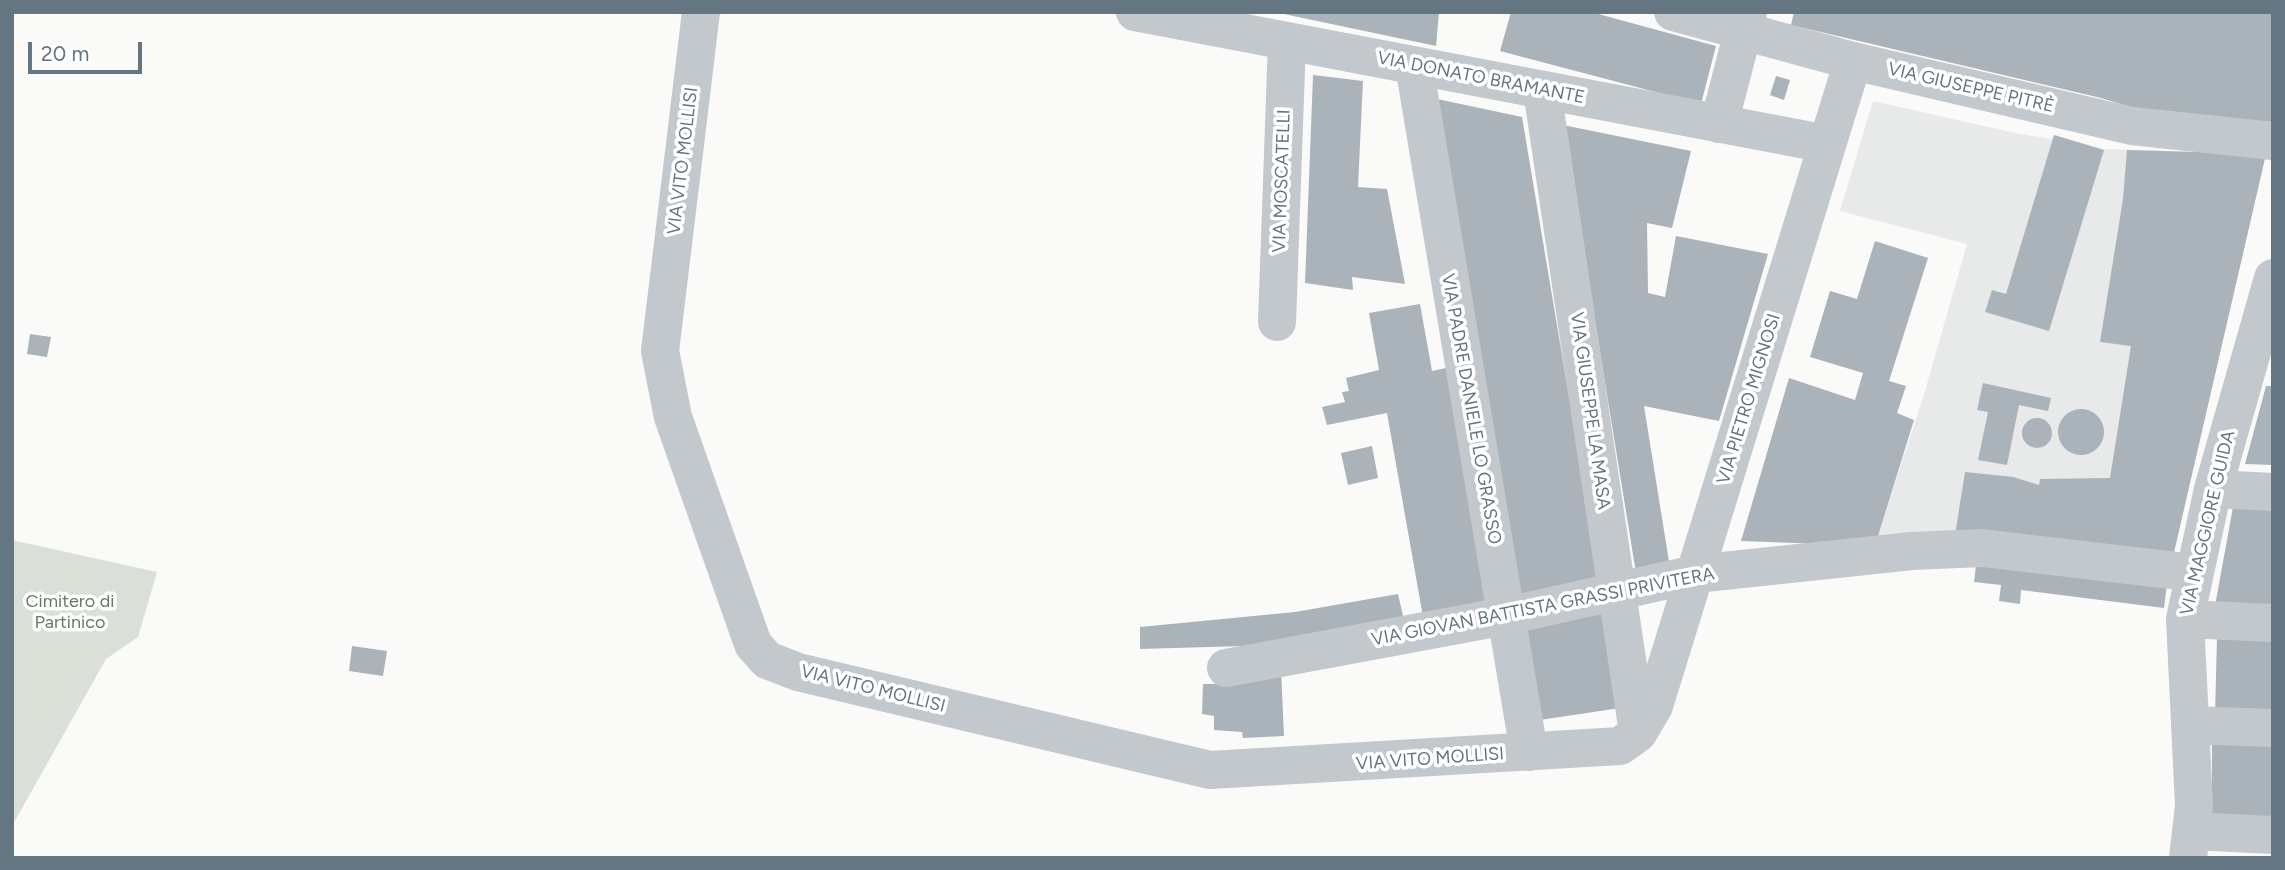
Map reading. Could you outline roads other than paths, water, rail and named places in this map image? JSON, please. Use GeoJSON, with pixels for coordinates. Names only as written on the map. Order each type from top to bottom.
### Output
{"type":"FeatureCollection","features":[{"type":"Feature","properties":{"kind":"street","name":"VIA VITO MOLLISI"},"geometry":{"type":"LineString","coordinates":[[701,12],[660,351],[673,417],[753,644],[767,660],[811,675],[1210,770],[1620,746],[1638,733]]}},
{"type":"Feature","properties":{"kind":"street","name":"VIA GIUSEPPE PITRÈ"},"geometry":{"type":"LineString","coordinates":[[1673,12],[1746,22],[1853,61],[2132,127],[2273,141]]}},
{"type":"Feature","properties":{"kind":"street","name":"VIA DONATO BRAMANTE"},"geometry":{"type":"LineString","coordinates":[[1144,13],[1827,144]]}},
{"type":"Feature","properties":{"kind":"street"},"geometry":{"type":"LineString","coordinates":[[1719,124],[1746,22]]}},
{"type":"Feature","properties":{"kind":"street","name":"VIA MOSCATELLI"},"geometry":{"type":"LineString","coordinates":[[1277,322],[1287,41]]}},
{"type":"Feature","properties":{"kind":"street","name":"VIA PIETRO MIGNOSI"},"geometry":{"type":"LineString","coordinates":[[1638,733],[1654,706],[1853,61]]}},
{"type":"Feature","properties":{"kind":"street","name":"VIA PADRE DANIELE LO GRASSO"},"geometry":{"type":"LineString","coordinates":[[1414,65],[1530,752]]}},
{"type":"Feature","properties":{"kind":"street","name":"VIA GIUSEPPE LA MASA"},"geometry":{"type":"LineString","coordinates":[[1542,90],[1638,733]]}},
{"type":"Feature","properties":{"kind":"street","name":"VIA MAGGIORE GUIDA"},"geometry":{"type":"LineString","coordinates":[[2190,844],[2194,806],[2185,619],[2213,489],[2258,374],[2273,278]]}},
{"type":"Feature","properties":{"kind":"street"},"geometry":{"type":"LineString","coordinates":[[2213,489],[2273,492]]}},
{"type":"Feature","properties":{"kind":"street","name":"VIA GIOVAN BATTISTA GRASSI PRIVITERA"},"geometry":{"type":"LineString","coordinates":[[1226,668],[1506,616],[1695,574],[1912,551],[1982,548],[2195,573]]}},
{"type":"Feature","properties":{"kind":"street"},"geometry":{"type":"LineString","coordinates":[[2185,619],[2273,623]]}},
{"type":"Feature","properties":{"kind":"street"},"geometry":{"type":"LineString","coordinates":[[2190,725],[2273,728]]}},
{"type":"Feature","properties":{"kind":"street"},"geometry":{"type":"LineString","coordinates":[[2190,844],[2273,835]]}},
{"type":"Feature","properties":{"kind":"park label","name":"Cimitero di Partinico"},"geometry":{"type":"Point","coordinates":[70,612]}}]}
